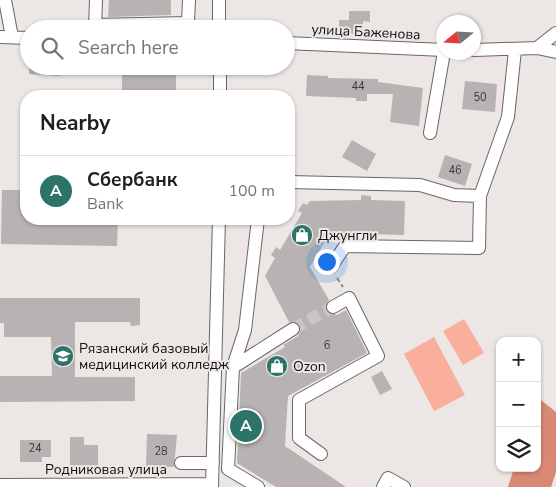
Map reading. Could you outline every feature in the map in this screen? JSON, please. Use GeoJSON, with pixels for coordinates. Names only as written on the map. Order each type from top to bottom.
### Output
{"type":"FeatureCollection","features":[{"type":"Feature","properties":{"kind":"street"},"geometry":{"type":"LineString","coordinates":[[5,0],[6,37],[20,38]]}},
{"type":"Feature","properties":{"kind":"street"},"geometry":{"type":"LineString","coordinates":[[95,20],[96,0]]}},
{"type":"Feature","properties":{"kind":"street"},"geometry":{"type":"LineString","coordinates":[[188,20],[189,0]]}},
{"type":"Feature","properties":{"kind":"street"},"geometry":{"type":"LineString","coordinates":[[219,0],[219,20]]}},
{"type":"Feature","properties":{"kind":"street"},"geometry":{"type":"LineString","coordinates":[[537,48],[556,33]]}},
{"type":"Feature","properties":{"kind":"street","name":"улица Баженова"},"geometry":{"type":"LineString","coordinates":[[295,44],[436,51]]}},
{"type":"Feature","properties":{"kind":"street"},"geometry":{"type":"LineString","coordinates":[[481,50],[537,48],[556,52]]}},
{"type":"Feature","properties":{"kind":"street"},"geometry":{"type":"LineString","coordinates":[[333,270],[345,246],[479,248],[480,196],[508,117],[515,50]]}},
{"type":"Feature","properties":{"kind":"street"},"geometry":{"type":"LineString","coordinates":[[430,133],[442,60]]}},
{"type":"Feature","properties":{"kind":"street"},"geometry":{"type":"LineString","coordinates":[[220,75],[220,90]]}},
{"type":"Feature","properties":{"kind":"street"},"geometry":{"type":"LineString","coordinates":[[295,182],[420,184],[454,195],[480,196]]}},
{"type":"Feature","properties":{"kind":"street"},"geometry":{"type":"LineString","coordinates":[[212,486],[217,377],[218,225]]}},
{"type":"Feature","properties":{"kind":"street"},"geometry":{"type":"LineString","coordinates":[[257,225],[245,330],[233,367],[228,469],[258,487]]}},
{"type":"Feature","properties":{"kind":"street"},"geometry":{"type":"LineString","coordinates":[[321,454],[299,438],[299,400],[378,356],[349,298],[332,307]]}},
{"type":"Feature","properties":{"kind":"street"},"geometry":{"type":"LineString","coordinates":[[217,377],[292,329]]}},
{"type":"Feature","properties":{"kind":"street"},"geometry":{"type":"LineString","coordinates":[[181,463],[214,463]]}},
{"type":"Feature","properties":{"kind":"street"},"geometry":{"type":"LineString","coordinates":[[383,487],[388,478],[404,487]]}},
{"type":"Feature","properties":{"kind":"street","name":"Родниковая улица"},"geometry":{"type":"LineString","coordinates":[[0,485],[212,486]]}},
{"type":"Feature","properties":{"kind":"path"},"geometry":{"type":"LineString","coordinates":[[333,270],[342,286]]}},
{"type":"Feature","properties":{"kind":"shaded area"},"geometry":{"type":"Polygon","coordinates":[[[464,319],[484,353],[463,365],[443,331],[464,319]]]}},
{"type":"Feature","properties":{"kind":"shaded area"},"geometry":{"type":"Polygon","coordinates":[[[434,337],[465,395],[434,411],[404,354],[434,337]]]}},
{"type":"Feature","properties":{"kind":"shaded area"},"geometry":{"type":"Polygon","coordinates":[[[541,400],[556,412],[556,472],[551,487],[508,487],[513,472],[541,472],[541,400]]]}},
{"type":"Feature","properties":{"kind":"building"},"geometry":{"type":"Polygon","coordinates":[[[109,0],[171,0],[171,15],[108,17],[109,0]]]}},
{"type":"Feature","properties":{"kind":"building"},"geometry":{"type":"Polygon","coordinates":[[[349,11],[370,11],[370,22],[363,21],[363,34],[339,34],[339,20],[349,20],[349,11]]]}},
{"type":"Feature","properties":{"kind":"building"},"geometry":{"type":"Polygon","coordinates":[[[122,75],[176,75],[176,90],[122,90],[122,75]]]}},
{"type":"Feature","properties":{"kind":"building"},"geometry":{"type":"Polygon","coordinates":[[[307,75],[328,76],[328,78],[378,79],[378,82],[423,88],[419,126],[390,122],[393,94],[367,94],[367,101],[356,101],[356,98],[306,96],[307,75]]]}},
{"type":"Feature","properties":{"kind":"building"},"geometry":{"type":"Polygon","coordinates":[[[465,81],[497,84],[495,112],[462,109],[465,81]]]}},
{"type":"Feature","properties":{"kind":"building"},"geometry":{"type":"Polygon","coordinates":[[[352,140],[376,154],[367,171],[342,157],[352,140]]]}},
{"type":"Feature","properties":{"kind":"building"},"geometry":{"type":"Polygon","coordinates":[[[445,155],[472,164],[465,186],[438,177],[445,155]]]}},
{"type":"Feature","properties":{"kind":"building"},"geometry":{"type":"Polygon","coordinates":[[[2,190],[20,190],[20,225],[118,225],[117,246],[1,244],[2,190]]]}},
{"type":"Feature","properties":{"kind":"building"},"geometry":{"type":"Polygon","coordinates":[[[361,195],[371,196],[371,200],[405,201],[404,235],[330,233],[310,267],[329,300],[325,306],[326,311],[337,315],[346,310],[367,353],[288,396],[285,446],[346,487],[276,487],[237,463],[241,373],[285,347],[283,345],[298,336],[301,329],[297,322],[289,322],[265,276],[275,258],[271,255],[276,247],[280,250],[302,213],[298,211],[303,203],[307,205],[310,201],[361,200],[361,195]]]}},
{"type":"Feature","properties":{"kind":"building","name":"Рязанский базовый медицинский колледж"},"geometry":{"type":"Polygon","coordinates":[[[0,298],[140,298],[140,325],[131,326],[130,322],[75,322],[75,377],[135,377],[135,401],[0,402],[0,376],[52,376],[51,337],[4,337],[4,323],[0,323],[0,298]]]}},
{"type":"Feature","properties":{"kind":"building"},"geometry":{"type":"Polygon","coordinates":[[[382,371],[392,389],[380,395],[371,377],[382,371]]]}},
{"type":"Feature","properties":{"kind":"building"},"geometry":{"type":"Polygon","coordinates":[[[147,434],[177,435],[174,467],[146,466],[147,434]]]}},
{"type":"Feature","properties":{"kind":"building"},"geometry":{"type":"Polygon","coordinates":[[[70,437],[84,437],[84,445],[98,445],[98,468],[70,468],[70,437]]]}},
{"type":"Feature","properties":{"kind":"building"},"geometry":{"type":"Polygon","coordinates":[[[20,440],[51,440],[51,457],[42,457],[42,462],[20,462],[20,440]]]}},
{"type":"Feature","properties":{"kind":"tunnel"},"geometry":{"type":"LineString","coordinates":[[293,329],[333,307]]}},
{"type":"Feature","properties":{"kind":"place","name":"Джунгли"},"geometry":{"type":"Point","coordinates":[302,235]}},
{"type":"Feature","properties":{"kind":"place","name":"Рязанский базовый медицинский колледж"},"geometry":{"type":"Point","coordinates":[63,356]}},
{"type":"Feature","properties":{"kind":"place","name":"Ozon"},"geometry":{"type":"Point","coordinates":[277,366]}},
{"type":"Feature","properties":{"kind":"place","name":"Сбербанк"},"geometry":{"type":"Point","coordinates":[246,426]}}]}
